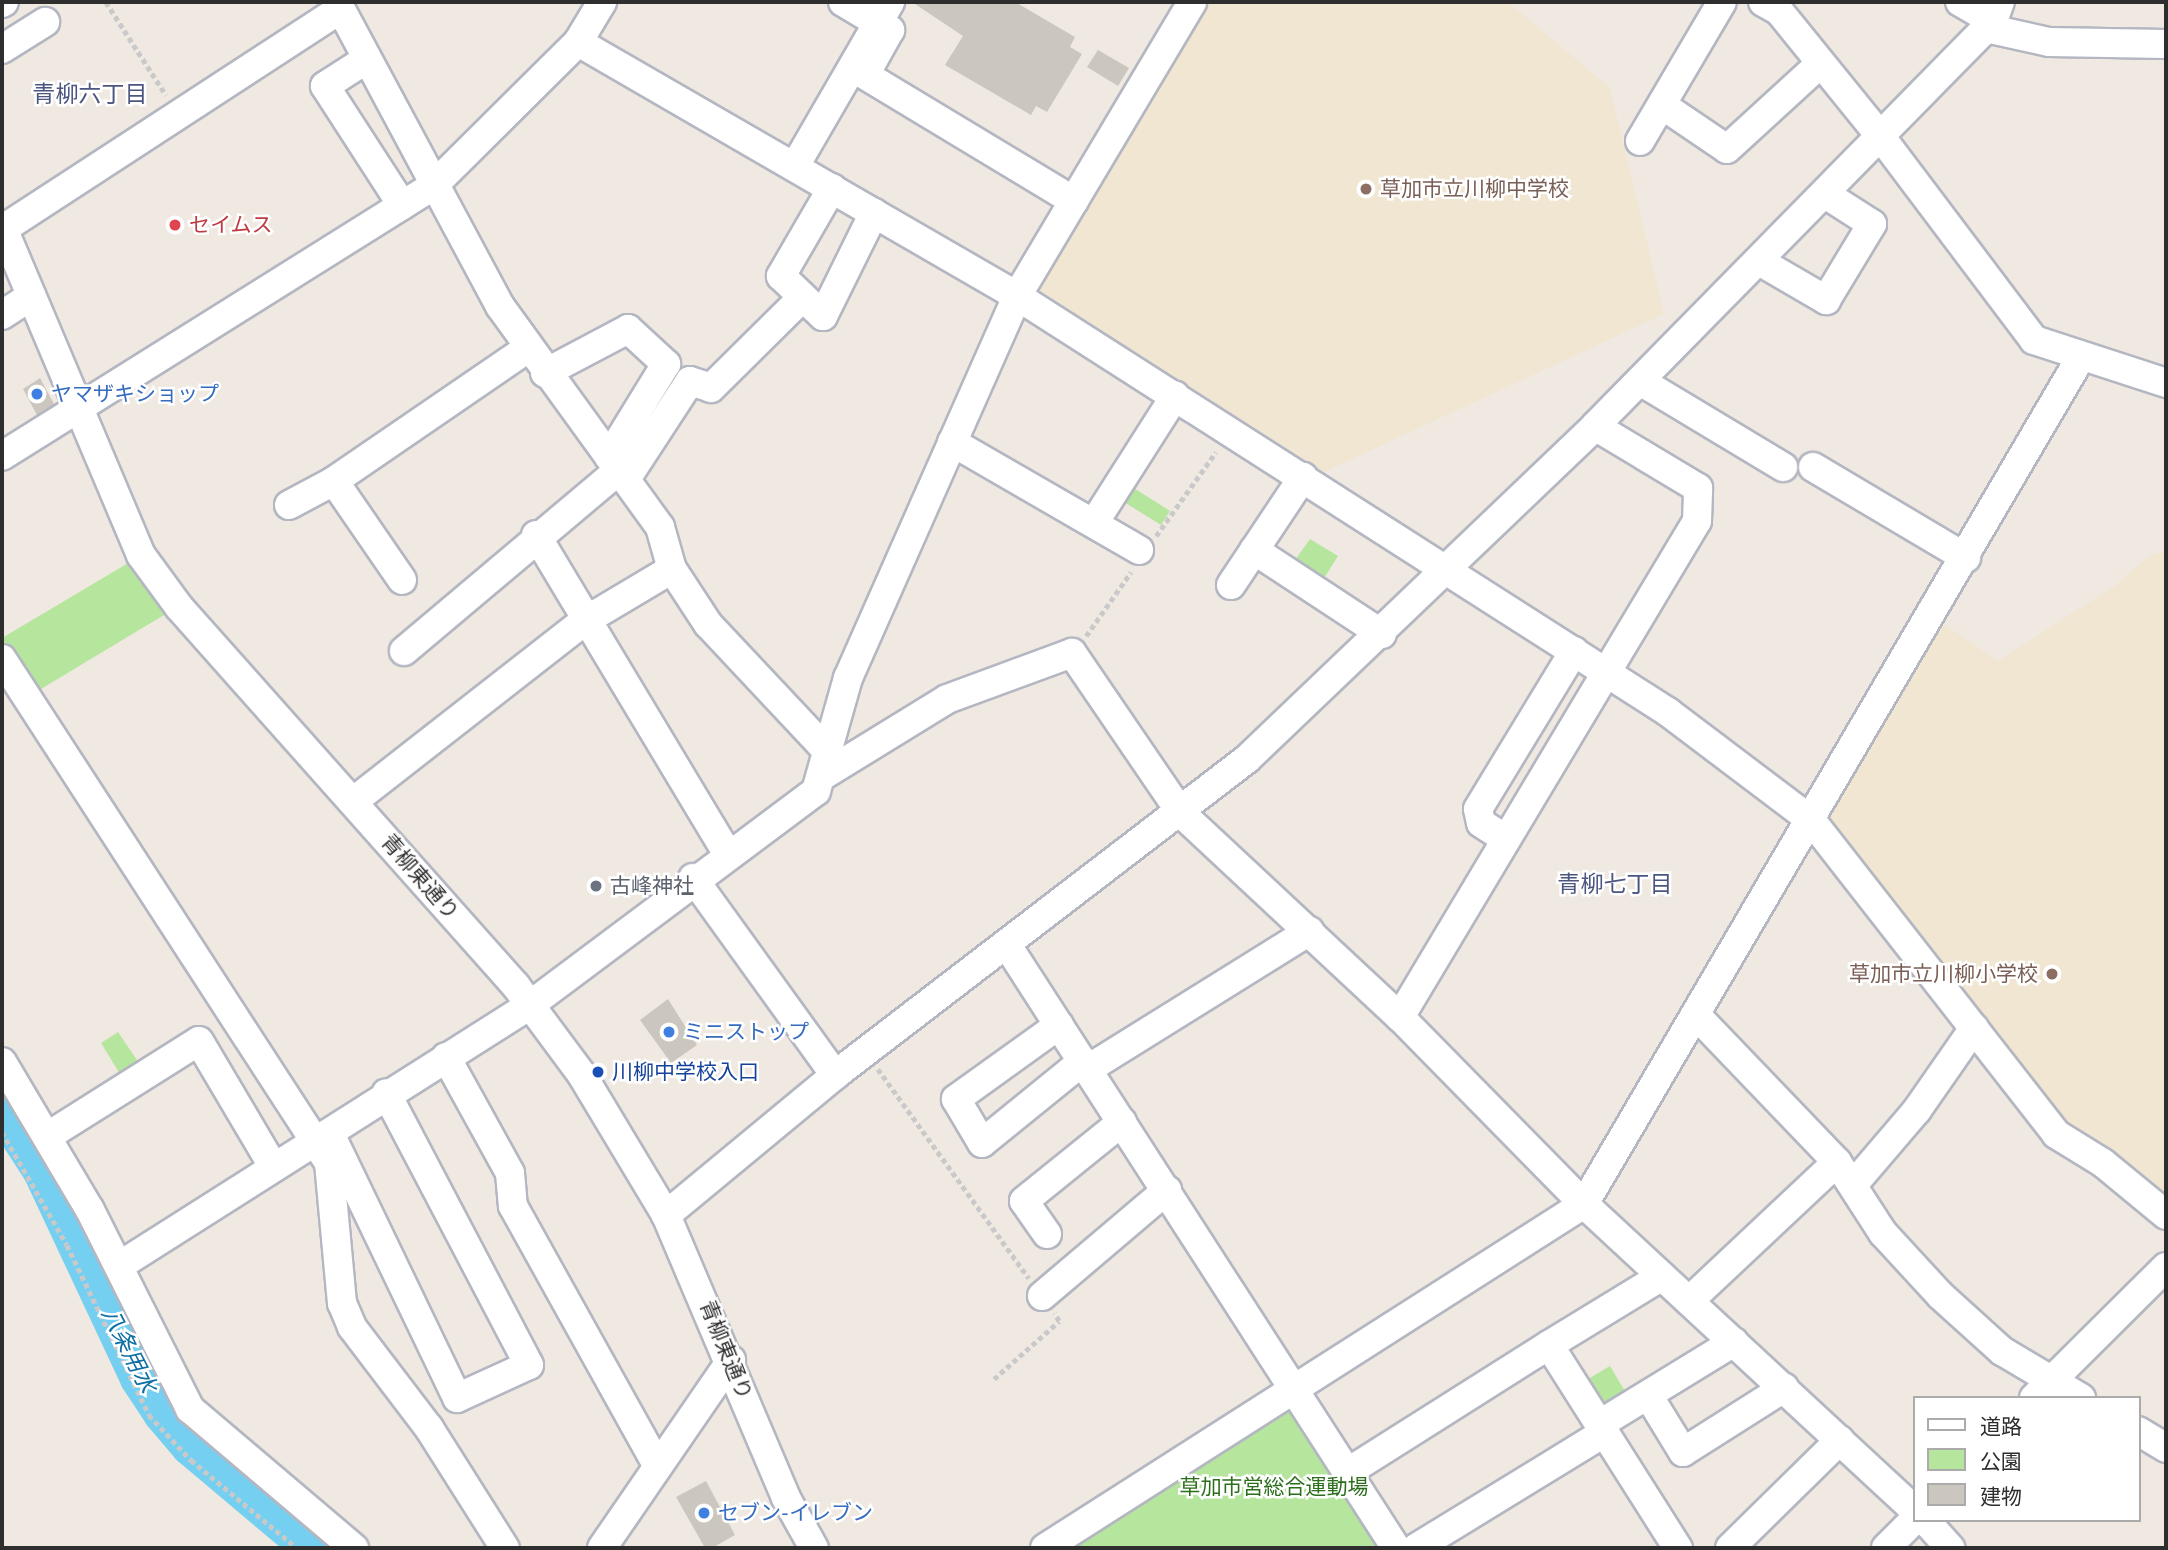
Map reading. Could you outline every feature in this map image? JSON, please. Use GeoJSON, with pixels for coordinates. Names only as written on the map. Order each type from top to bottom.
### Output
{"type":"FeatureCollection","features":[{"type":"Feature","properties":{"kind":"street"},"geometry":{"type":"LineString","coordinates":[[5,445],[78,408],[433,186],[578,42],[601,2]]}},
{"type":"Feature","properties":{"kind":"street"},"geometry":{"type":"LineString","coordinates":[[843,2],[884,12]]}},
{"type":"Feature","properties":{"kind":"street"},"geometry":{"type":"LineString","coordinates":[[119,1266],[386,1093],[530,1005],[693,878],[806,802],[825,764],[848,678],[1017,296],[1192,2]]}},
{"type":"Feature","properties":{"kind":"street"},"geometry":{"type":"LineString","coordinates":[[1640,141],[1723,2]]}},
{"type":"Feature","properties":{"kind":"street"},"geometry":{"type":"LineString","coordinates":[[1763,2],[1779,11],[1881,137],[2034,340],[2166,383]]}},
{"type":"Feature","properties":{"kind":"street"},"geometry":{"type":"LineString","coordinates":[[1960,2],[2049,42],[2166,44]]}},
{"type":"Feature","properties":{"kind":"street"},"geometry":{"type":"LineString","coordinates":[[2,228],[339,5],[433,186],[527,348],[660,527],[672,569],[708,624],[825,764]]}},
{"type":"Feature","properties":{"kind":"street"},"geometry":{"type":"LineString","coordinates":[[794,166],[884,12]]}},
{"type":"Feature","properties":{"kind":"street"},"geometry":{"type":"LineString","coordinates":[[884,12],[890,30],[865,75],[1074,201]]}},
{"type":"Feature","properties":{"kind":"street"},"geometry":{"type":"LineString","coordinates":[[666,1215],[835,1074],[1181,813],[1382,634],[1759,261],[1881,137],[1993,17]]}},
{"type":"Feature","properties":{"kind":"street"},"geometry":{"type":"LineString","coordinates":[[2,49],[45,23]]}},
{"type":"Feature","properties":{"kind":"street"},"geometry":{"type":"LineString","coordinates":[[578,42],[1017,296],[1603,670],[1811,820],[2056,1134],[2104,1163],[2166,1216]]}},
{"type":"Feature","properties":{"kind":"street"},"geometry":{"type":"LineString","coordinates":[[367,59],[325,86],[402,205]]}},
{"type":"Feature","properties":{"kind":"street"},"geometry":{"type":"LineString","coordinates":[[1662,105],[1727,149],[1821,63]]}},
{"type":"Feature","properties":{"kind":"street"},"geometry":{"type":"LineString","coordinates":[[832,188],[781,276],[823,316],[874,213]]}},
{"type":"Feature","properties":{"kind":"street"},"geometry":{"type":"LineString","coordinates":[[1759,261],[1826,300],[1872,223],[1825,194]]}},
{"type":"Feature","properties":{"kind":"street","name":"青柳東通り"},"geometry":{"type":"LineString","coordinates":[[2,228],[127,527],[157,580],[354,801],[530,1005],[609,1115],[666,1215],[731,1360],[786,1498],[814,1548]]}},
{"type":"Feature","properties":{"kind":"street"},"geometry":{"type":"LineString","coordinates":[[2,315],[31,296]]}},
{"type":"Feature","properties":{"kind":"street"},"geometry":{"type":"LineString","coordinates":[[404,651],[618,469],[690,381],[711,388],[803,297]]}},
{"type":"Feature","properties":{"kind":"street"},"geometry":{"type":"LineString","coordinates":[[545,373],[628,329],[666,364],[618,469]]}},
{"type":"Feature","properties":{"kind":"street"},"geometry":{"type":"LineString","coordinates":[[289,505],[334,481],[527,348]]}},
{"type":"Feature","properties":{"kind":"street"},"geometry":{"type":"LineString","coordinates":[[1045,1548],[1584,1204],[1966,558],[2081,356]]}},
{"type":"Feature","properties":{"kind":"street"},"geometry":{"type":"LineString","coordinates":[[1640,381],[1783,467]]}},
{"type":"Feature","properties":{"kind":"street"},"geometry":{"type":"LineString","coordinates":[[1094,523],[1175,396]]}},
{"type":"Feature","properties":{"kind":"street"},"geometry":{"type":"LineString","coordinates":[[1400,1017],[1603,670],[1697,521],[1698,488],[1595,426]]}},
{"type":"Feature","properties":{"kind":"street"},"geometry":{"type":"LineString","coordinates":[[952,442],[1139,550]]}},
{"type":"Feature","properties":{"kind":"street"},"geometry":{"type":"LineString","coordinates":[[1813,467],[1966,558]]}},
{"type":"Feature","properties":{"kind":"street"},"geometry":{"type":"LineString","coordinates":[[1231,585],[1303,477]]}},
{"type":"Feature","properties":{"kind":"street"},"geometry":{"type":"LineString","coordinates":[[334,481],[402,580]]}},
{"type":"Feature","properties":{"kind":"street"},"geometry":{"type":"LineString","coordinates":[[537,536],[727,853]]}},
{"type":"Feature","properties":{"kind":"street"},"geometry":{"type":"LineString","coordinates":[[1254,550],[1382,634]]}},
{"type":"Feature","properties":{"kind":"street"},"geometry":{"type":"LineString","coordinates":[[354,801],[587,619],[672,569]]}},
{"type":"Feature","properties":{"kind":"street"},"geometry":{"type":"LineString","coordinates":[[1504,838],[1481,823],[1478,809],[1574,651]]}},
{"type":"Feature","properties":{"kind":"street"},"geometry":{"type":"LineString","coordinates":[[825,764],[947,699],[1072,653],[1181,813],[1400,1017],[1584,1204],[1912,1508]]}},
{"type":"Feature","properties":{"kind":"street"},"geometry":{"type":"LineString","coordinates":[[2,659],[321,1135],[457,1398],[528,1364],[386,1093]]}},
{"type":"Feature","properties":{"kind":"street"},"geometry":{"type":"LineString","coordinates":[[693,878],[835,1074]]}},
{"type":"Feature","properties":{"kind":"street"},"geometry":{"type":"LineString","coordinates":[[1059,1025],[956,1099],[982,1143],[1086,1065],[1310,931]]}},
{"type":"Feature","properties":{"kind":"street"},"geometry":{"type":"LineString","coordinates":[[1007,945],[1396,1548]]}},
{"type":"Feature","properties":{"kind":"street"},"geometry":{"type":"LineString","coordinates":[[1697,1016],[1838,1162],[1883,1233],[1940,1294],[2043,1389],[2073,1396]]}},
{"type":"Feature","properties":{"kind":"street"},"geometry":{"type":"LineString","coordinates":[[1853,1185],[1917,1110],[1974,1028]]}},
{"type":"Feature","properties":{"kind":"street"},"geometry":{"type":"LineString","coordinates":[[48,1136],[199,1041],[273,1166]]}},
{"type":"Feature","properties":{"kind":"street"},"geometry":{"type":"LineString","coordinates":[[446,1057],[510,1173],[513,1206],[657,1465]]}},
{"type":"Feature","properties":{"kind":"street"},"geometry":{"type":"LineString","coordinates":[[2,1062],[48,1136],[119,1266],[146,1332],[190,1409],[354,1548]]}},
{"type":"Feature","properties":{"kind":"street"},"geometry":{"type":"LineString","coordinates":[[1047,1234],[1024,1201],[1122,1122]]}},
{"type":"Feature","properties":{"kind":"street"},"geometry":{"type":"LineString","coordinates":[[321,1135],[329,1163],[342,1303],[352,1327],[429,1428],[505,1548]]}},
{"type":"Feature","properties":{"kind":"street"},"geometry":{"type":"LineString","coordinates":[[1689,1301],[1838,1162]]}},
{"type":"Feature","properties":{"kind":"street"},"geometry":{"type":"LineString","coordinates":[[1042,1296],[1167,1190]]}},
{"type":"Feature","properties":{"kind":"street"},"geometry":{"type":"LineString","coordinates":[[2043,1389],[2166,1267]]}},
{"type":"Feature","properties":{"kind":"street"},"geometry":{"type":"LineString","coordinates":[[1348,1472],[1662,1276]]}},
{"type":"Feature","properties":{"kind":"street"},"geometry":{"type":"LineString","coordinates":[[1416,1548],[1602,1428],[1648,1395],[1734,1342]]}},
{"type":"Feature","properties":{"kind":"street"},"geometry":{"type":"LineString","coordinates":[[1549,1345],[1678,1548]]}},
{"type":"Feature","properties":{"kind":"street"},"geometry":{"type":"LineString","coordinates":[[602,1548],[731,1360]]}},
{"type":"Feature","properties":{"kind":"street"},"geometry":{"type":"LineString","coordinates":[[1648,1395],[1683,1452],[1784,1388]]}},
{"type":"Feature","properties":{"kind":"street"},"geometry":{"type":"LineString","coordinates":[[2140,1432],[2166,1448]]}},
{"type":"Feature","properties":{"kind":"street"},"geometry":{"type":"LineString","coordinates":[[1730,1548],[1840,1440]]}},
{"type":"Feature","properties":{"kind":"street"},"geometry":{"type":"LineString","coordinates":[[1886,1548],[1912,1522]]}},
{"type":"Feature","properties":{"kind":"street"},"geometry":{"type":"LineString","coordinates":[[1927,1522],[1950,1548]]}},
{"type":"Feature","properties":{"kind":"path"},"geometry":{"type":"LineString","coordinates":[[106,2],[178,114]]}},
{"type":"Feature","properties":{"kind":"path"},"geometry":{"type":"LineString","coordinates":[[866,1051],[1059,1321],[993,1378]]}},
{"type":"Feature","properties":{"kind":"shaded area","name":"草加市立川柳中学校"},"geometry":{"type":"Polygon","coordinates":[[[1209,2],[1508,2],[1610,88],[1664,314],[1324,472],[1039,290],[1209,2]]]}},
{"type":"Feature","properties":{"kind":"shaded area","name":"草加市立川柳小学校"},"geometry":{"type":"Polygon","coordinates":[[[2166,551],[2166,1211],[2060,1128],[1817,819],[1944,624],[1998,661],[2116,585],[2150,555],[2166,551]]]}},
{"type":"Feature","properties":{"kind":"green space"},"geometry":{"type":"Polygon","coordinates":[[[1126,483],[1170,511],[1161,525],[1116,497],[1126,483]]]}},
{"type":"Feature","properties":{"kind":"green space"},"geometry":{"type":"Polygon","coordinates":[[[1310,539],[1338,556],[1321,583],[1290,567],[1310,539]]]}},
{"type":"Feature","properties":{"kind":"green space"},"geometry":{"type":"Polygon","coordinates":[[[130,562],[169,612],[36,692],[2,649],[2,638],[130,562]]]}},
{"type":"Feature","properties":{"kind":"green space"},"geometry":{"type":"Polygon","coordinates":[[[118,1032],[145,1072],[126,1084],[101,1043],[118,1032]]]}},
{"type":"Feature","properties":{"kind":"green space"},"geometry":{"type":"Polygon","coordinates":[[[1610,1366],[1632,1403],[1600,1422],[1578,1385],[1610,1366]]]}},
{"type":"Feature","properties":{"kind":"green space","name":"草加市営総合運動場"},"geometry":{"type":"Polygon","coordinates":[[[1293,1403],[1386,1548],[1064,1548],[1293,1403]]]}},
{"type":"Feature","properties":{"kind":"building"},"geometry":{"type":"Polygon","coordinates":[[[912,2],[1015,2],[1075,37],[1070,47],[1082,54],[1047,112],[1036,106],[1031,115],[945,65],[963,36],[912,2]]]}},
{"type":"Feature","properties":{"kind":"building"},"geometry":{"type":"Polygon","coordinates":[[[1098,50],[1129,68],[1118,86],[1087,67],[1098,50]]]}},
{"type":"Feature","properties":{"kind":"building"},"geometry":{"type":"Polygon","coordinates":[[[40,378],[55,406],[38,417],[23,389],[40,378]]]}},
{"type":"Feature","properties":{"kind":"building"},"geometry":{"type":"Polygon","coordinates":[[[668,999],[697,1045],[671,1063],[640,1020],[668,999]]]}},
{"type":"Feature","properties":{"kind":"building"},"geometry":{"type":"Polygon","coordinates":[[[706,1481],[735,1535],[712,1548],[705,1548],[676,1497],[706,1481]]]}},
{"type":"Feature","properties":{"kind":"waterway","name":"八条用水"},"geometry":{"type":"LineString","coordinates":[[2,1108],[43,1171],[140,1378],[163,1413],[191,1446],[312,1548]]}},
{"type":"Feature","properties":{"kind":"place","name":"草加市立川柳中学校"},"geometry":{"type":"Point","coordinates":[1366,189]}},
{"type":"Feature","properties":{"kind":"place","name":"セイムス"},"geometry":{"type":"Point","coordinates":[175,225]}},
{"type":"Feature","properties":{"kind":"place","name":"ヤマザキショップ"},"geometry":{"type":"Point","coordinates":[37,394]}},
{"type":"Feature","properties":{"kind":"place","name":"古峰神社"},"geometry":{"type":"Point","coordinates":[596,886]}},
{"type":"Feature","properties":{"kind":"place","name":"草加市立川柳小学校"},"geometry":{"type":"Point","coordinates":[2052,974]}},
{"type":"Feature","properties":{"kind":"place","name":"ミニストップ"},"geometry":{"type":"Point","coordinates":[669,1032]}},
{"type":"Feature","properties":{"kind":"place","name":"川柳中学校入口"},"geometry":{"type":"Point","coordinates":[598,1072]}},
{"type":"Feature","properties":{"kind":"place","name":"セブン-イレブン"},"geometry":{"type":"Point","coordinates":[704,1513]}},
{"type":"Feature","properties":{"kind":"district","name":"青柳六丁目"},"geometry":{"type":"Point","coordinates":[90,94]}},
{"type":"Feature","properties":{"kind":"district","name":"青柳七丁目"},"geometry":{"type":"Point","coordinates":[1615,884]}}]}
